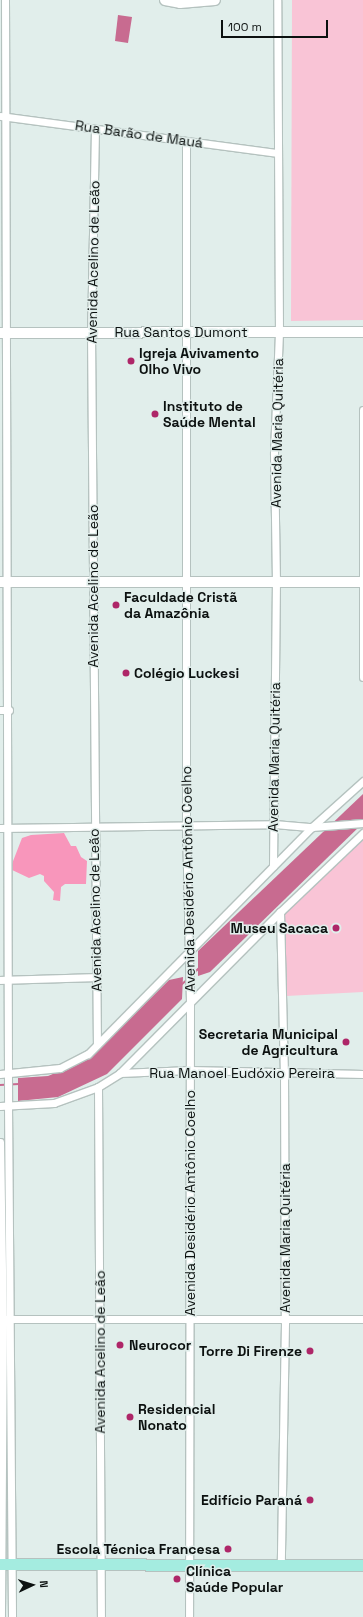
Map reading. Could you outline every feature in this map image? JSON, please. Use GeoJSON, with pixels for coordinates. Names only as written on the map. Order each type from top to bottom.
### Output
{"type":"FeatureCollection","features":[{"type":"Feature","properties":{"kind":"main road"},"geometry":{"type":"LineString","coordinates":[[165,0],[180,3],[215,0]]}},
{"type":"Feature","properties":{"kind":"main road","name":"Rua Santos Dumont"},"geometry":{"type":"LineString","coordinates":[[2,333],[363,332]]}},
{"type":"Feature","properties":{"kind":"main road"},"geometry":{"type":"LineString","coordinates":[[3,582],[362,582]]}},
{"type":"Feature","properties":{"kind":"main road"},"geometry":{"type":"LineString","coordinates":[[4,1564],[190,1563],[363,1565]]}},
{"type":"Feature","properties":{"kind":"street"},"geometry":{"type":"LineString","coordinates":[[1,1617],[4,1564],[4,1318],[8,1105],[8,981],[4,828],[9,710],[3,582],[2,116],[5,0]]}},
{"type":"Feature","properties":{"kind":"street","name":"Avenida Maria Quitéria"},"geometry":{"type":"LineString","coordinates":[[273,866],[276,582],[274,452],[279,332],[277,0]]}},
{"type":"Feature","properties":{"kind":"street","name":"Rua Barão de Mauá"},"geometry":{"type":"LineString","coordinates":[[2,116],[277,153]]}},
{"type":"Feature","properties":{"kind":"street","name":"Avenida Acelino de Leão"},"geometry":{"type":"LineString","coordinates":[[95,129],[91,332],[95,977],[97,1044]]}},
{"type":"Feature","properties":{"kind":"street","name":"Avenida Desidério Antônio Coelho"},"geometry":{"type":"LineString","coordinates":[[186,141],[186,825],[190,965],[189,1617]]}},
{"type":"Feature","properties":{"kind":"street"},"geometry":{"type":"LineString","coordinates":[[363,410],[363,677]]}},
{"type":"Feature","properties":{"kind":"street"},"geometry":{"type":"LineString","coordinates":[[0,710],[9,710]]}},
{"type":"Feature","properties":{"kind":"street"},"geometry":{"type":"LineString","coordinates":[[0,1074],[8,1077],[60,1068],[88,1054],[312,827],[363,781]]}},
{"type":"Feature","properties":{"kind":"street"},"geometry":{"type":"LineString","coordinates":[[4,828],[94,828],[274,824],[312,827],[363,823]]}},
{"type":"Feature","properties":{"kind":"street"},"geometry":{"type":"LineString","coordinates":[[0,1106],[54,1103],[98,1087],[120,1073],[280,912],[363,833]]}},
{"type":"Feature","properties":{"kind":"street","name":"Avenida Maria Quitéria"},"geometry":{"type":"LineString","coordinates":[[280,912],[284,1072],[285,1318],[281,1564]]}},
{"type":"Feature","properties":{"kind":"street"},"geometry":{"type":"LineString","coordinates":[[0,980],[8,981],[95,977]]}},
{"type":"Feature","properties":{"kind":"street","name":"Rua Manoel Eudóxio Pereira"},"geometry":{"type":"LineString","coordinates":[[120,1073],[190,1070],[363,1074]]}},
{"type":"Feature","properties":{"kind":"street","name":"Avenida Acelino de Leão"},"geometry":{"type":"LineString","coordinates":[[98,1087],[101,1617]]}},
{"type":"Feature","properties":{"kind":"street"},"geometry":{"type":"LineString","coordinates":[[0,1142],[4,1318],[4,1564],[12,1617]]}},
{"type":"Feature","properties":{"kind":"street"},"geometry":{"type":"LineString","coordinates":[[4,1318],[363,1319]]}},
{"type":"Feature","properties":{"kind":"shaded area"},"geometry":{"type":"Polygon","coordinates":[[[292,0],[363,0],[363,320],[291,321],[292,0]]]}},
{"type":"Feature","properties":{"kind":"shaded area"},"geometry":{"type":"Polygon","coordinates":[[[118,15],[132,17],[128,43],[115,41],[118,15]]]}},
{"type":"Feature","properties":{"kind":"shaded area"},"geometry":{"type":"Polygon","coordinates":[[[363,794],[363,823],[210,972],[198,976],[198,951],[363,794]]]}},
{"type":"Feature","properties":{"kind":"shaded area"},"geometry":{"type":"Polygon","coordinates":[[[64,833],[71,846],[76,846],[81,857],[87,861],[86,884],[65,884],[61,887],[60,901],[53,900],[54,892],[44,881],[44,876],[40,874],[29,878],[10,869],[22,838],[31,835],[64,833]]]}},
{"type":"Feature","properties":{"kind":"shaded area"},"geometry":{"type":"Polygon","coordinates":[[[363,837],[363,992],[286,996],[283,912],[363,837]]]}},
{"type":"Feature","properties":{"kind":"shaded area"},"geometry":{"type":"Polygon","coordinates":[[[183,977],[182,999],[107,1074],[58,1097],[18,1101],[18,1078],[48,1076],[89,1059],[169,980],[183,977]]]}},
{"type":"Feature","properties":{"kind":"waterway"},"geometry":{"type":"LineString","coordinates":[[192,975],[199,968]]}},
{"type":"Feature","properties":{"kind":"waterway"},"geometry":{"type":"LineString","coordinates":[[181,985],[188,979]]}},
{"type":"Feature","properties":{"kind":"waterway"},"geometry":{"type":"LineString","coordinates":[[0,1085],[19,1084]]}},
{"type":"Feature","properties":{"kind":"place","name":"Igreja Avivamento Olho Vivo"},"geometry":{"type":"Point","coordinates":[131,361]}},
{"type":"Feature","properties":{"kind":"place","name":"Instituto de Saúde Mental"},"geometry":{"type":"Point","coordinates":[155,414]}},
{"type":"Feature","properties":{"kind":"place","name":"Faculdade Cristã da Amazônia"},"geometry":{"type":"Point","coordinates":[116,605]}},
{"type":"Feature","properties":{"kind":"place","name":"Colégio Luckesi"},"geometry":{"type":"Point","coordinates":[126,673]}},
{"type":"Feature","properties":{"kind":"place","name":"Museu Sacaca"},"geometry":{"type":"Point","coordinates":[336,928]}},
{"type":"Feature","properties":{"kind":"place","name":"Secretaria Municipal de Agricultura"},"geometry":{"type":"Point","coordinates":[346,1042]}},
{"type":"Feature","properties":{"kind":"place","name":"Neurocor"},"geometry":{"type":"Point","coordinates":[120,1345]}},
{"type":"Feature","properties":{"kind":"place","name":"Torre Di Firenze"},"geometry":{"type":"Point","coordinates":[310,1351]}},
{"type":"Feature","properties":{"kind":"place","name":"Residencial Nonato"},"geometry":{"type":"Point","coordinates":[130,1417]}},
{"type":"Feature","properties":{"kind":"place","name":"Edifício Paraná"},"geometry":{"type":"Point","coordinates":[310,1500]}},
{"type":"Feature","properties":{"kind":"place","name":"Escola Técnica Francesa"},"geometry":{"type":"Point","coordinates":[228,1549]}},
{"type":"Feature","properties":{"kind":"place","name":"Clínica Saúde Popular"},"geometry":{"type":"Point","coordinates":[177,1579]}}]}
